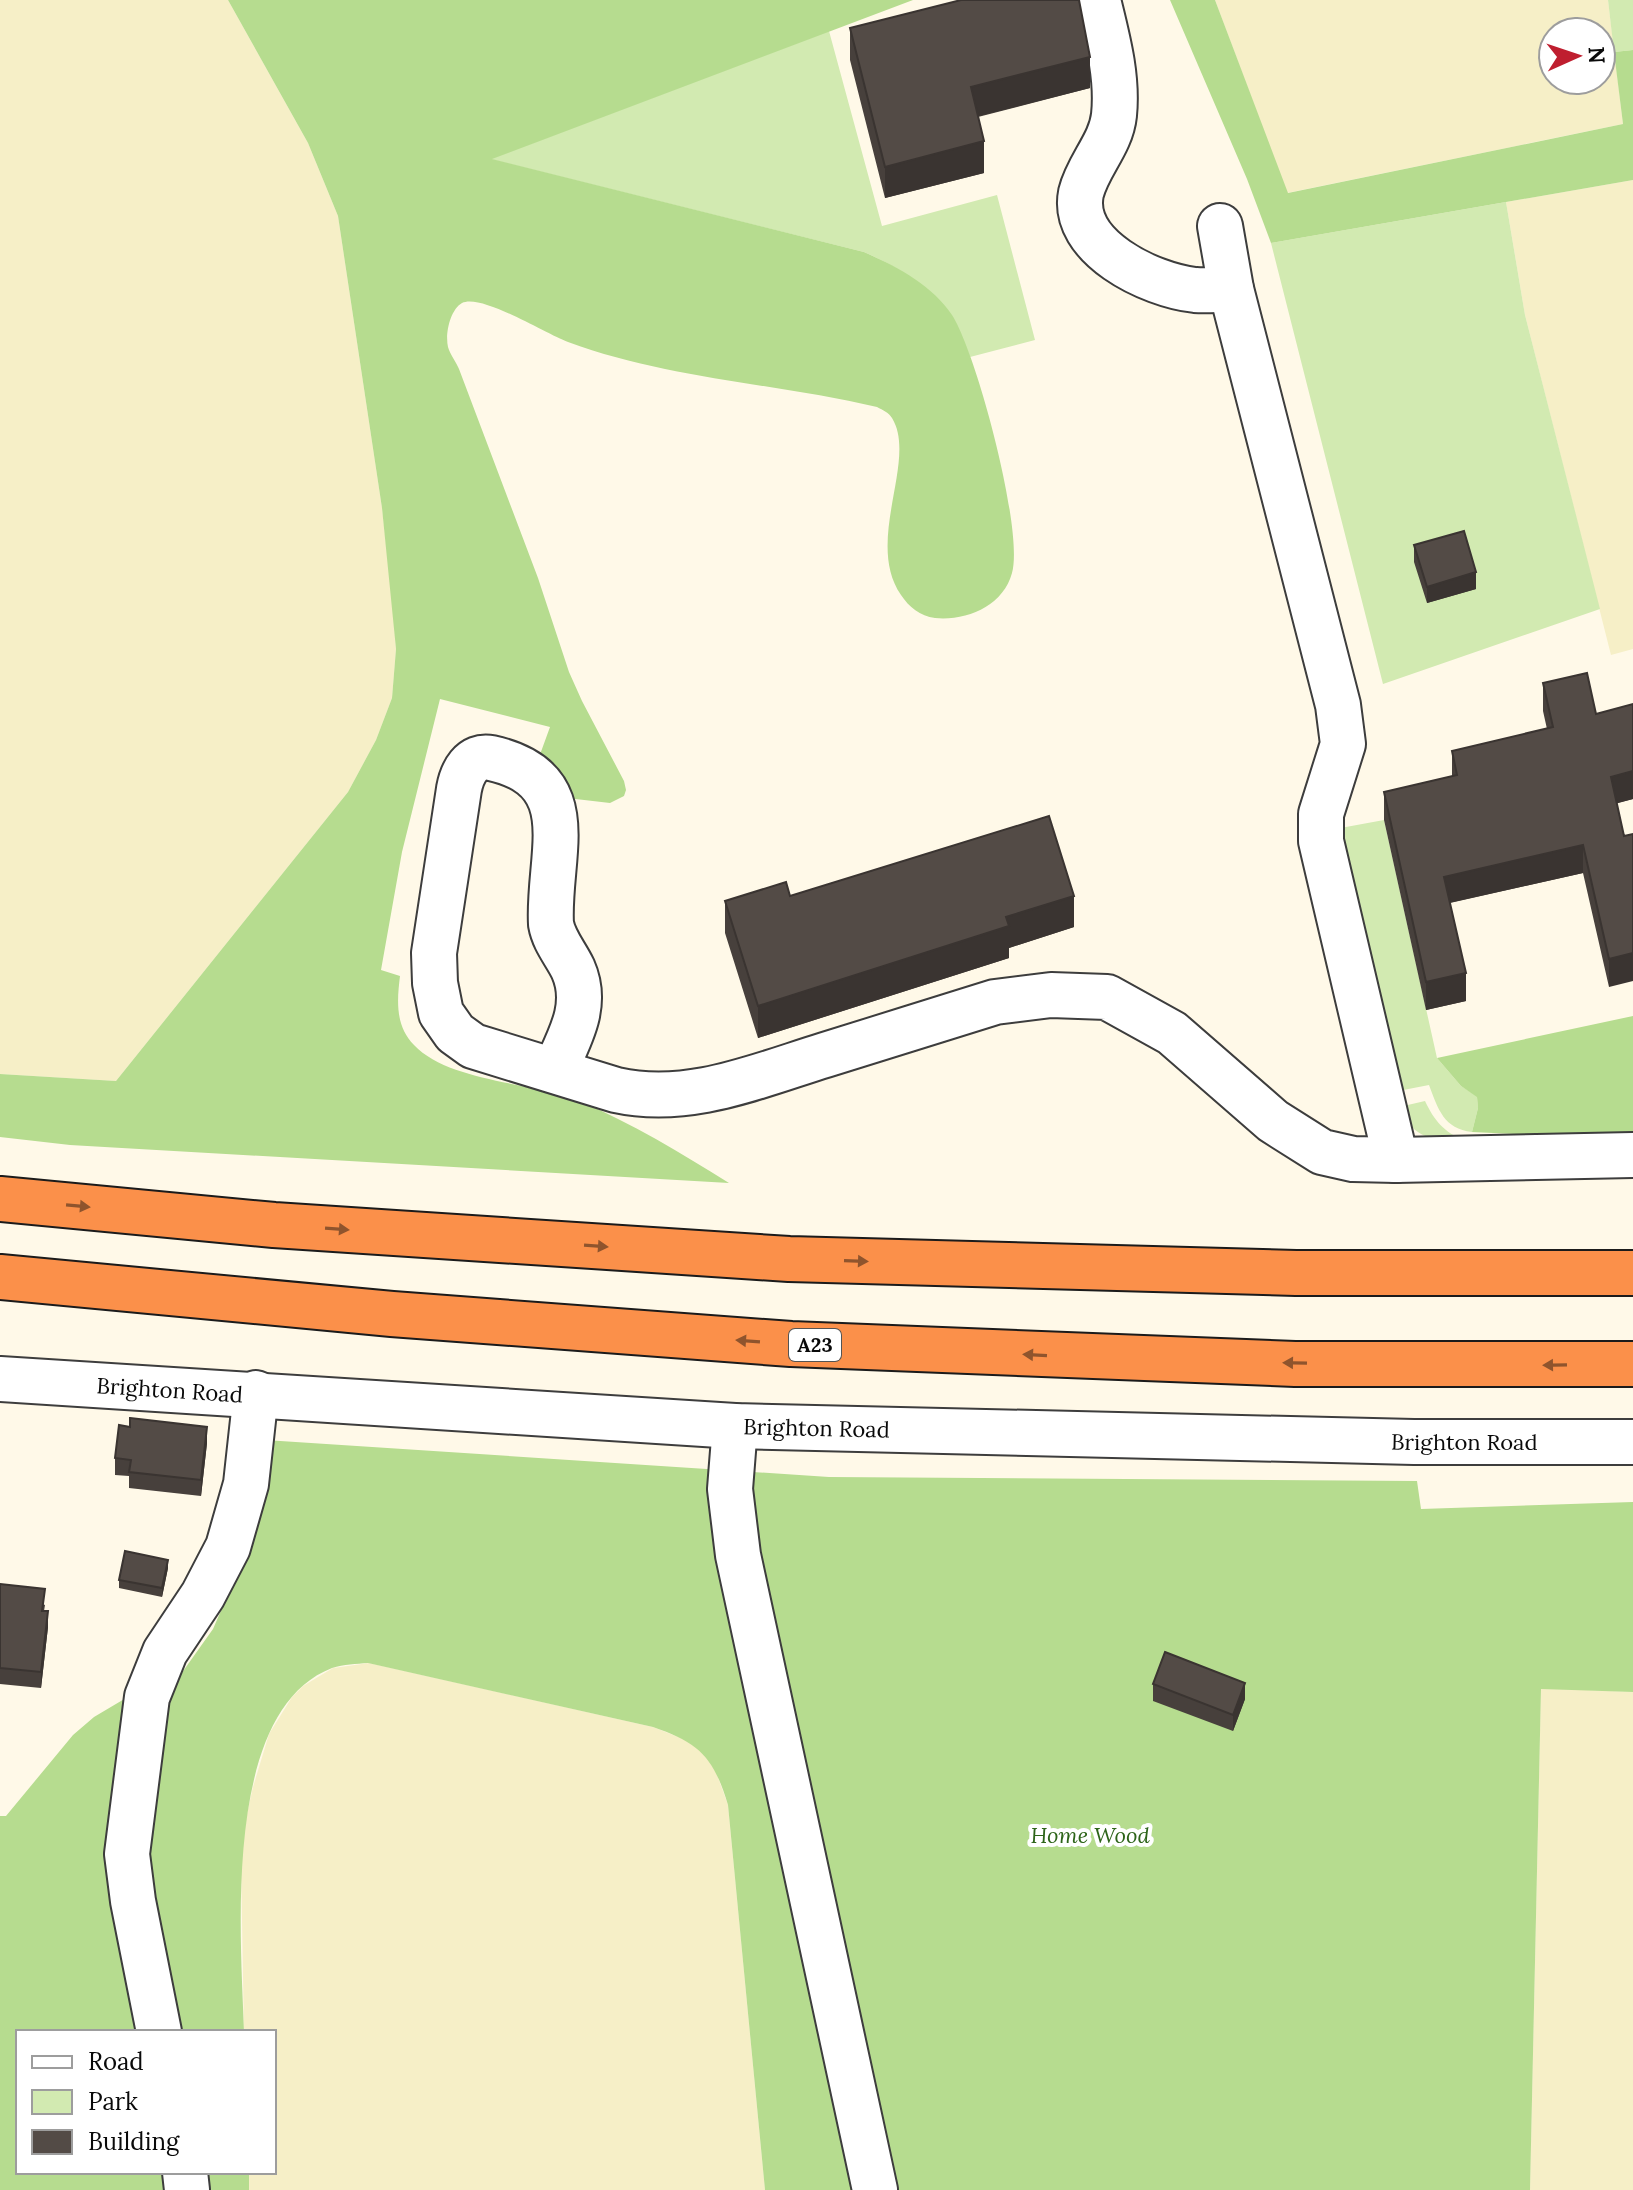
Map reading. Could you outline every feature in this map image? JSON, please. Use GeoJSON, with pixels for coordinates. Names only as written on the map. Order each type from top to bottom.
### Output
{"type":"FeatureCollection","features":[{"type":"Feature","properties":{"kind":"highway"},"geometry":{"type":"LineString","coordinates":[[0,1199],[274,1225],[789,1259],[1280,1273],[1633,1273]]}},
{"type":"Feature","properties":{"kind":"highway","name":"A23"},"geometry":{"type":"LineString","coordinates":[[0,1277],[392,1314],[791,1344],[1295,1364],[1633,1364]]}},
{"type":"Feature","properties":{"kind":"highway"},"geometry":{"type":"LineString","coordinates":[[0,1308],[392,1314]]}},
{"type":"Feature","properties":{"kind":"street"},"geometry":{"type":"LineString","coordinates":[[1098,0],[1115,89],[1114,116],[1109,137],[1085,181],[1081,195],[1080,213],[1086,230],[1094,242],[1109,254],[1149,276],[1192,290],[1231,289]]}},
{"type":"Feature","properties":{"kind":"street"},"geometry":{"type":"LineString","coordinates":[[1220,226],[1231,289],[1338,705],[1343,744],[1321,814],[1321,841],[1396,1160]]}},
{"type":"Feature","properties":{"kind":"street"},"geometry":{"type":"LineString","coordinates":[[555,1070],[576,1023],[580,999],[577,980],[551,924],[555,833],[553,803],[544,787],[526,773],[491,758],[477,759],[465,769],[459,789],[434,953],[438,1002],[448,1025],[463,1040],[485,1050],[637,1095],[699,1092],[995,1002],[1083,994],[1107,997],[1172,1033],[1273,1121],[1322,1152],[1353,1159],[1396,1160],[1633,1155]]}},
{"type":"Feature","properties":{"kind":"street","name":"Brighton Road"},"geometry":{"type":"LineString","coordinates":[[0,1379],[735,1426],[1398,1442],[1633,1442]]}},
{"type":"Feature","properties":{"kind":"street"},"geometry":{"type":"LineString","coordinates":[[159,2030],[135,1913],[127,1854],[147,1697],[165,1652],[213,1577],[232,1537],[248,1474],[256,1393]]}},
{"type":"Feature","properties":{"kind":"street"},"geometry":{"type":"LineString","coordinates":[[735,1426],[730,1489],[738,1555],[875,2190]]}},
{"type":"Feature","properties":{"kind":"shaded area"},"geometry":{"type":"Polygon","coordinates":[[[0,0],[228,0],[308,143],[338,216],[382,508],[392,596],[396,649],[392,698],[376,740],[348,792],[116,1081],[0,1074],[0,0]]]}},
{"type":"Feature","properties":{"kind":"shaded area"},"geometry":{"type":"Polygon","coordinates":[[[1215,0],[1608,0],[1610,16],[1537,16],[1537,96],[1617,96],[1617,74],[1623,124],[1287,193],[1215,0]]]}},
{"type":"Feature","properties":{"kind":"shaded area"},"geometry":{"type":"Polygon","coordinates":[[[1633,180],[1633,649],[1611,655],[1525,315],[1506,202],[1633,180]]]}},
{"type":"Feature","properties":{"kind":"shaded area"},"geometry":{"type":"Polygon","coordinates":[[[369,1663],[653,1727],[691,1742],[704,1753],[715,1769],[728,1805],[765,2190],[249,2190],[249,2174],[276,2174],[276,2030],[244,2030],[241,1864],[246,1818],[269,1734],[292,1697],[303,1686],[333,1668],[369,1663]]]}},
{"type":"Feature","properties":{"kind":"shaded area"},"geometry":{"type":"Polygon","coordinates":[[[1541,1688],[1633,1692],[1633,2190],[1530,2190],[1541,1688]]]}},
{"type":"Feature","properties":{"kind":"green space"},"geometry":{"type":"Polygon","coordinates":[[[228,0],[913,0],[492,159],[864,252],[901,270],[934,294],[952,315],[974,366],[1005,483],[1014,551],[1012,573],[1001,594],[992,603],[971,614],[935,618],[915,610],[901,595],[891,574],[888,550],[899,456],[898,435],[891,416],[877,407],[644,364],[568,342],[498,309],[471,301],[458,306],[448,329],[449,350],[459,369],[538,578],[569,672],[626,790],[624,796],[610,803],[567,798],[538,760],[550,727],[440,699],[402,852],[381,970],[400,976],[398,1003],[403,1030],[414,1045],[429,1057],[469,1074],[579,1101],[637,1129],[729,1183],[70,1145],[0,1137],[0,1074],[116,1081],[348,792],[376,740],[392,698],[396,649],[382,508],[338,216],[308,143],[228,0]]]}},
{"type":"Feature","properties":{"kind":"green space"},"geometry":{"type":"Polygon","coordinates":[[[1170,0],[1215,0],[1288,193],[1623,124],[1617,52],[1633,50],[1633,180],[1271,243],[1247,179],[1170,0]]]}},
{"type":"Feature","properties":{"kind":"green space"},"geometry":{"type":"Polygon","coordinates":[[[1608,0],[1633,0],[1633,50],[1617,52],[1617,16],[1610,16],[1608,0]]]}},
{"type":"Feature","properties":{"kind":"green space"},"geometry":{"type":"Polygon","coordinates":[[[829,31],[882,226],[997,195],[1035,340],[970,357],[953,321],[929,293],[899,270],[864,252],[490,159],[829,31]]]}},
{"type":"Feature","properties":{"kind":"green space"},"geometry":{"type":"Polygon","coordinates":[[[1506,202],[1525,315],[1600,609],[1383,684],[1271,243],[1506,202]]]}},
{"type":"Feature","properties":{"kind":"green space"},"geometry":{"type":"Polygon","coordinates":[[[1384,820],[1437,1058],[1461,1086],[1477,1096],[1478,1108],[1472,1132],[1448,1122],[1439,1110],[1429,1085],[1393,1092],[1335,829],[1384,820]]]}},
{"type":"Feature","properties":{"kind":"green space"},"geometry":{"type":"Polygon","coordinates":[[[1633,1016],[1633,1135],[1472,1132],[1478,1108],[1477,1097],[1461,1086],[1437,1058],[1633,1016]]]}},
{"type":"Feature","properties":{"kind":"green space"},"geometry":{"type":"Polygon","coordinates":[[[1425,1101],[1440,1125],[1465,1140],[1425,1136],[1411,1126],[1399,1107],[1425,1101]]]}},
{"type":"Feature","properties":{"kind":"green space","name":"Home Wood"},"geometry":{"type":"Polygon","coordinates":[[[265,1440],[829,1477],[1417,1481],[1421,1509],[1633,1502],[1633,1692],[1541,1689],[1530,2190],[765,2190],[728,1805],[711,1764],[694,1746],[653,1727],[368,1663],[332,1668],[296,1692],[271,1730],[255,1777],[245,1830],[241,1886],[244,2030],[16,2030],[16,2174],[249,2174],[249,2190],[0,2190],[0,1816],[6,1816],[73,1735],[94,1717],[126,1698],[181,1674],[213,1629],[233,1583],[265,1440]]]}},
{"type":"Feature","properties":{"kind":"building"},"geometry":{"type":"Polygon","coordinates":[[[961,0],[1079,0],[1090,57],[971,87],[984,141],[885,167],[850,28],[961,0]]]}},
{"type":"Feature","properties":{"kind":"building"},"geometry":{"type":"Polygon","coordinates":[[[1464,531],[1476,572],[1427,587],[1414,545],[1464,531]]]}},
{"type":"Feature","properties":{"kind":"building"},"geometry":{"type":"Polygon","coordinates":[[[1587,673],[1596,714],[1633,704],[1633,771],[1611,777],[1624,836],[1633,834],[1633,953],[1609,959],[1583,845],[1444,877],[1466,973],[1426,982],[1384,792],[1457,775],[1452,751],[1553,727],[1543,683],[1587,673]]]}},
{"type":"Feature","properties":{"kind":"building"},"geometry":{"type":"Polygon","coordinates":[[[1049,816],[1074,896],[1006,917],[1009,926],[758,1006],[725,901],[786,882],[790,896],[1049,816]]]}},
{"type":"Feature","properties":{"kind":"building"},"geometry":{"type":"Polygon","coordinates":[[[130,1418],[207,1427],[201,1480],[129,1472],[131,1460],[115,1458],[119,1425],[130,1427],[130,1418]]]}},
{"type":"Feature","properties":{"kind":"building"},"geometry":{"type":"Polygon","coordinates":[[[125,1551],[168,1560],[162,1588],[119,1580],[125,1551]]]}},
{"type":"Feature","properties":{"kind":"building"},"geometry":{"type":"Polygon","coordinates":[[[0,1584],[45,1589],[42,1611],[48,1611],[41,1672],[0,1668],[0,1584]]]}},
{"type":"Feature","properties":{"kind":"building"},"geometry":{"type":"Polygon","coordinates":[[[1165,1652],[1245,1683],[1233,1715],[1153,1684],[1165,1652]]]}}]}
